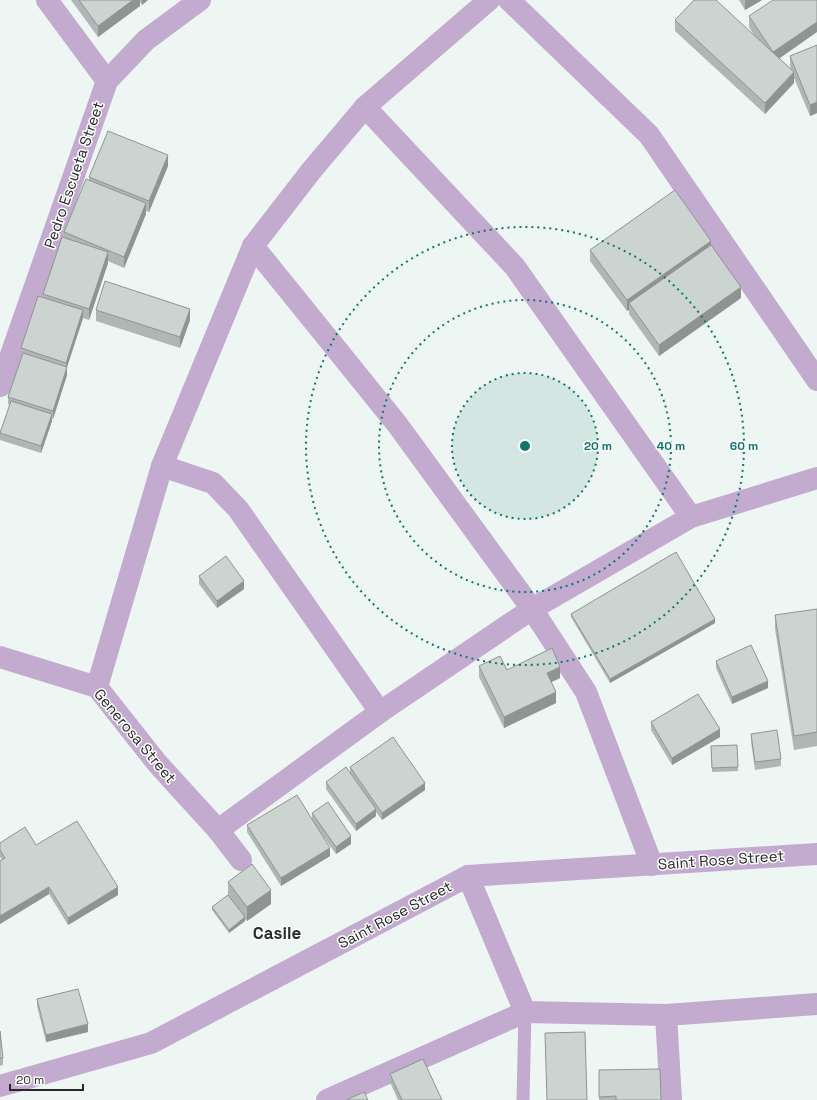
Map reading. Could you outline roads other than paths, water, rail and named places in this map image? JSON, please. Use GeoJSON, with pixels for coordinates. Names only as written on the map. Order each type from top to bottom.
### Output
{"type":"FeatureCollection","features":[{"type":"Feature","properties":{"kind":"street"},"geometry":{"type":"LineString","coordinates":[[46,0],[107,81]]}},
{"type":"Feature","properties":{"kind":"street","name":"Pedro Escueta Street"},"geometry":{"type":"LineString","coordinates":[[0,386],[107,81],[146,40],[200,0]]}},
{"type":"Feature","properties":{"kind":"street"},"geometry":{"type":"LineString","coordinates":[[98,687],[162,466],[253,246],[311,171],[365,107],[489,0]]}},
{"type":"Feature","properties":{"kind":"street"},"geometry":{"type":"LineString","coordinates":[[509,0],[649,135],[817,380]]}},
{"type":"Feature","properties":{"kind":"street"},"geometry":{"type":"LineString","coordinates":[[365,107],[515,267],[691,517]]}},
{"type":"Feature","properties":{"kind":"street"},"geometry":{"type":"LineString","coordinates":[[253,246],[397,424],[532,609],[586,692],[652,865]]}},
{"type":"Feature","properties":{"kind":"street"},"geometry":{"type":"LineString","coordinates":[[162,466],[213,483],[238,509],[380,712]]}},
{"type":"Feature","properties":{"kind":"street"},"geometry":{"type":"LineString","coordinates":[[218,830],[380,712],[532,609],[691,517],[817,478]]}},
{"type":"Feature","properties":{"kind":"street","name":"Generosa Street"},"geometry":{"type":"LineString","coordinates":[[0,657],[98,687],[157,763],[218,830],[241,860]]}},
{"type":"Feature","properties":{"kind":"street","name":"Saint Rose Street"},"geometry":{"type":"LineString","coordinates":[[0,1086],[151,1043],[468,876],[817,854]]}},
{"type":"Feature","properties":{"kind":"street"},"geometry":{"type":"LineString","coordinates":[[468,876],[525,1012]]}},
{"type":"Feature","properties":{"kind":"street"},"geometry":{"type":"LineString","coordinates":[[326,1100],[525,1012],[666,1015],[817,1004]]}},
{"type":"Feature","properties":{"kind":"street"},"geometry":{"type":"LineString","coordinates":[[666,1015],[671,1100]]}},
{"type":"Feature","properties":{"kind":"lane"},"geometry":{"type":"LineString","coordinates":[[524,1100],[525,1012]]}},
{"type":"Feature","properties":{"kind":"district","name":"Casile"},"geometry":{"type":"Point","coordinates":[277,933]}}]}
